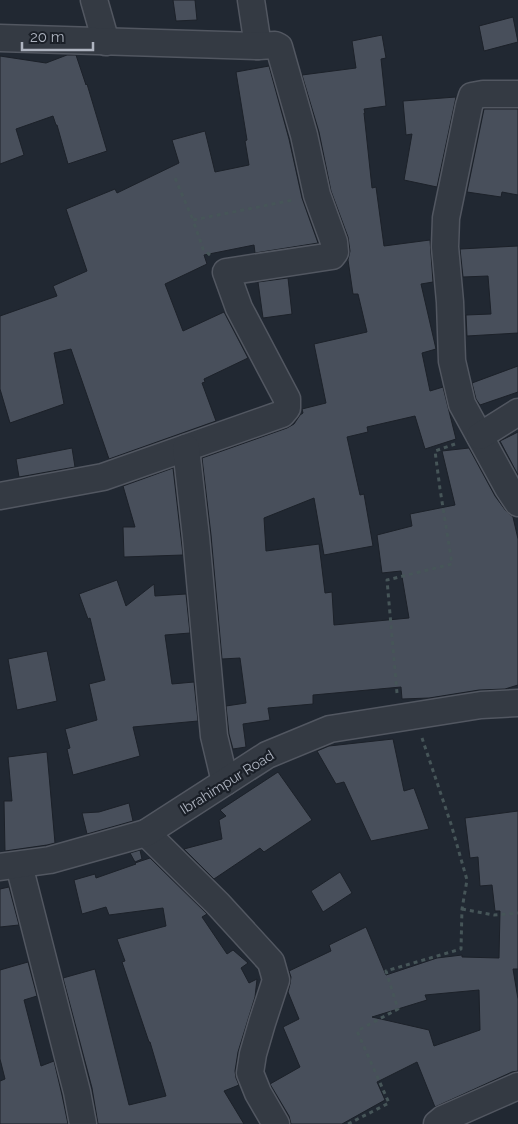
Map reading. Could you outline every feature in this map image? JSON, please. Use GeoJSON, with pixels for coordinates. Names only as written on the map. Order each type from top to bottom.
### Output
{"type":"FeatureCollection","features":[{"type":"Feature","properties":{"kind":"street"},"geometry":{"type":"LineString","coordinates":[[94,0],[106,42]]}},
{"type":"Feature","properties":{"kind":"street"},"geometry":{"type":"LineString","coordinates":[[251,0],[258,46]]}},
{"type":"Feature","properties":{"kind":"street"},"geometry":{"type":"LineString","coordinates":[[0,38],[275,45],[279,47],[304,135],[318,195],[334,242],[335,252],[332,256],[226,272],[239,308],[287,399],[287,408],[282,414],[103,477],[0,496]]}},
{"type":"Feature","properties":{"kind":"street"},"geometry":{"type":"LineString","coordinates":[[518,94],[483,94],[472,96],[446,218],[445,247],[450,302],[452,361],[462,404],[518,503]]}},
{"type":"Feature","properties":{"kind":"street"},"geometry":{"type":"LineString","coordinates":[[480,436],[518,412]]}},
{"type":"Feature","properties":{"kind":"street"},"geometry":{"type":"LineString","coordinates":[[186,448],[214,736],[225,782]]}},
{"type":"Feature","properties":{"kind":"street","name":"Ibrahimpur Road"},"geometry":{"type":"LineString","coordinates":[[5,861],[50,860],[146,833],[267,755],[330,729],[481,705],[518,703]]}},
{"type":"Feature","properties":{"kind":"street"},"geometry":{"type":"LineString","coordinates":[[146,833],[218,904],[271,962],[276,980],[253,1054],[250,1074],[258,1093],[276,1124]]}},
{"type":"Feature","properties":{"kind":"street"},"geometry":{"type":"LineString","coordinates":[[5,861],[78,1092],[83,1124]]}},
{"type":"Feature","properties":{"kind":"street"},"geometry":{"type":"LineString","coordinates":[[436,1124],[443,1119],[518,1086]]}},
{"type":"Feature","properties":{"kind":"path"},"geometry":{"type":"LineString","coordinates":[[175,178],[203,249],[226,272]]}},
{"type":"Feature","properties":{"kind":"path"},"geometry":{"type":"LineString","coordinates":[[193,220],[318,195]]}},
{"type":"Feature","properties":{"kind":"path"},"geometry":{"type":"LineString","coordinates":[[348,1124],[388,1103],[357,1031],[398,1009],[386,970],[462,948],[462,909],[467,880],[451,824],[407,718],[387,580],[452,564],[435,451],[480,436]]}},
{"type":"Feature","properties":{"kind":"path"},"geometry":{"type":"LineString","coordinates":[[462,909],[494,915],[518,913]]}},
{"type":"Feature","properties":{"kind":"building"},"geometry":{"type":"Polygon","coordinates":[[[173,0],[195,0],[197,20],[176,21],[173,0]]]}},
{"type":"Feature","properties":{"kind":"building"},"geometry":{"type":"Polygon","coordinates":[[[513,17],[518,42],[484,51],[479,26],[513,17]]]}},
{"type":"Feature","properties":{"kind":"building"},"geometry":{"type":"Polygon","coordinates":[[[382,35],[386,58],[381,59],[386,106],[364,109],[372,188],[376,187],[384,246],[430,240],[433,282],[421,284],[436,349],[422,353],[430,391],[443,387],[456,439],[425,449],[415,416],[367,427],[368,432],[347,437],[360,495],[364,494],[373,546],[324,555],[314,498],[264,518],[266,551],[319,544],[325,593],[332,592],[334,625],[409,618],[401,571],[382,573],[377,535],[412,526],[410,514],[455,505],[442,451],[469,448],[495,496],[513,517],[518,539],[518,685],[505,689],[479,690],[429,698],[402,699],[401,687],[313,695],[313,704],[268,708],[270,720],[243,724],[246,747],[233,749],[229,734],[226,706],[246,703],[240,658],[222,659],[202,458],[287,428],[294,424],[303,413],[302,409],[326,403],[314,344],[367,332],[358,294],[353,294],[348,260],[350,251],[348,237],[331,191],[319,132],[302,75],[356,68],[352,41],[382,35]]]}},
{"type":"Feature","properties":{"kind":"building"},"geometry":{"type":"Polygon","coordinates":[[[67,55],[76,55],[87,84],[107,151],[68,164],[53,116],[16,129],[24,155],[0,164],[0,56],[46,63],[67,55]]]}},
{"type":"Feature","properties":{"kind":"building"},"geometry":{"type":"Polygon","coordinates":[[[269,66],[289,139],[302,198],[318,243],[255,253],[254,245],[204,255],[207,264],[165,284],[183,331],[224,312],[248,358],[204,379],[205,382],[202,383],[216,421],[109,459],[71,349],[54,353],[64,404],[10,423],[0,389],[0,316],[57,296],[53,286],[87,271],[66,209],[115,189],[117,193],[179,163],[172,140],[205,131],[215,172],[249,165],[236,72],[269,66]]]}},
{"type":"Feature","properties":{"kind":"building"},"geometry":{"type":"Polygon","coordinates":[[[456,97],[437,187],[404,180],[412,134],[406,135],[403,101],[456,97]]]}},
{"type":"Feature","properties":{"kind":"building"},"geometry":{"type":"Polygon","coordinates":[[[484,109],[518,109],[518,195],[502,192],[501,197],[467,192],[484,109]]]}},
{"type":"Feature","properties":{"kind":"building"},"geometry":{"type":"Polygon","coordinates":[[[518,246],[518,333],[467,336],[466,315],[491,314],[488,276],[463,277],[460,249],[518,246]]]}},
{"type":"Feature","properties":{"kind":"building"},"geometry":{"type":"Polygon","coordinates":[[[288,278],[292,314],[263,318],[258,282],[288,278]]]}},
{"type":"Feature","properties":{"kind":"building"},"geometry":{"type":"Polygon","coordinates":[[[518,366],[518,392],[480,405],[476,399],[472,383],[518,366]]]}},
{"type":"Feature","properties":{"kind":"building"},"geometry":{"type":"Polygon","coordinates":[[[518,432],[518,475],[500,441],[518,432]]]}},
{"type":"Feature","properties":{"kind":"building"},"geometry":{"type":"Polygon","coordinates":[[[72,448],[75,467],[19,477],[16,459],[72,448]]]}},
{"type":"Feature","properties":{"kind":"building"},"geometry":{"type":"Polygon","coordinates":[[[173,468],[183,555],[124,557],[123,527],[135,527],[123,486],[173,468]]]}},
{"type":"Feature","properties":{"kind":"building"},"geometry":{"type":"Polygon","coordinates":[[[117,580],[126,606],[154,584],[155,596],[186,594],[190,633],[165,635],[172,684],[194,682],[198,721],[133,727],[140,756],[73,775],[67,749],[70,748],[65,729],[97,720],[89,684],[105,680],[90,618],[88,619],[79,594],[117,580]]]}},
{"type":"Feature","properties":{"kind":"building"},"geometry":{"type":"Polygon","coordinates":[[[47,651],[57,701],[17,710],[8,659],[47,651]]]}},
{"type":"Feature","properties":{"kind":"building"},"geometry":{"type":"Polygon","coordinates":[[[393,739],[404,791],[414,788],[429,829],[371,841],[344,782],[336,784],[317,751],[329,746],[393,739]]]}},
{"type":"Feature","properties":{"kind":"building"},"geometry":{"type":"Polygon","coordinates":[[[47,752],[55,843],[5,851],[4,801],[12,801],[8,757],[47,752]]]}},
{"type":"Feature","properties":{"kind":"building"},"geometry":{"type":"Polygon","coordinates":[[[278,772],[312,820],[264,852],[260,848],[214,879],[184,849],[222,839],[219,820],[226,816],[220,810],[278,772]]]}},
{"type":"Feature","properties":{"kind":"building"},"geometry":{"type":"Polygon","coordinates":[[[129,803],[133,821],[87,834],[82,813],[99,812],[129,803]]]}},
{"type":"Feature","properties":{"kind":"building"},"geometry":{"type":"Polygon","coordinates":[[[518,811],[518,969],[513,969],[518,999],[518,1071],[435,1107],[417,1062],[377,1082],[385,1100],[342,1124],[291,1124],[289,1116],[270,1084],[300,1067],[283,1027],[299,1019],[288,992],[291,977],[289,971],[331,951],[329,945],[366,927],[386,975],[437,958],[462,955],[462,957],[499,958],[500,911],[495,911],[492,885],[480,886],[478,857],[470,858],[465,818],[518,811]],[[479,990],[425,995],[427,1000],[372,1017],[429,1030],[434,1046],[480,1030],[479,990]]]}},
{"type":"Feature","properties":{"kind":"building"},"geometry":{"type":"Polygon","coordinates":[[[140,850],[142,859],[135,862],[130,853],[140,850]]]}},
{"type":"Feature","properties":{"kind":"building"},"geometry":{"type":"Polygon","coordinates":[[[150,858],[207,914],[202,917],[227,954],[233,950],[248,963],[241,968],[249,983],[257,979],[255,997],[238,1052],[235,1071],[239,1085],[224,1091],[244,1124],[98,1124],[92,1088],[63,978],[95,969],[129,1105],[166,1096],[150,1042],[122,962],[125,961],[117,939],[166,926],[163,908],[109,915],[106,907],[82,914],[74,880],[95,874],[96,878],[150,858]]]}},
{"type":"Feature","properties":{"kind":"building"},"geometry":{"type":"Polygon","coordinates":[[[340,872],[352,893],[323,912],[311,891],[340,872]]]}},
{"type":"Feature","properties":{"kind":"building"},"geometry":{"type":"Polygon","coordinates":[[[9,887],[19,925],[0,927],[0,889],[9,887]]]}},
{"type":"Feature","properties":{"kind":"building"},"geometry":{"type":"Polygon","coordinates":[[[28,962],[37,996],[24,1000],[41,1066],[54,1061],[68,1124],[0,1124],[0,1081],[5,1079],[0,1059],[0,970],[28,962]]]}}]}
